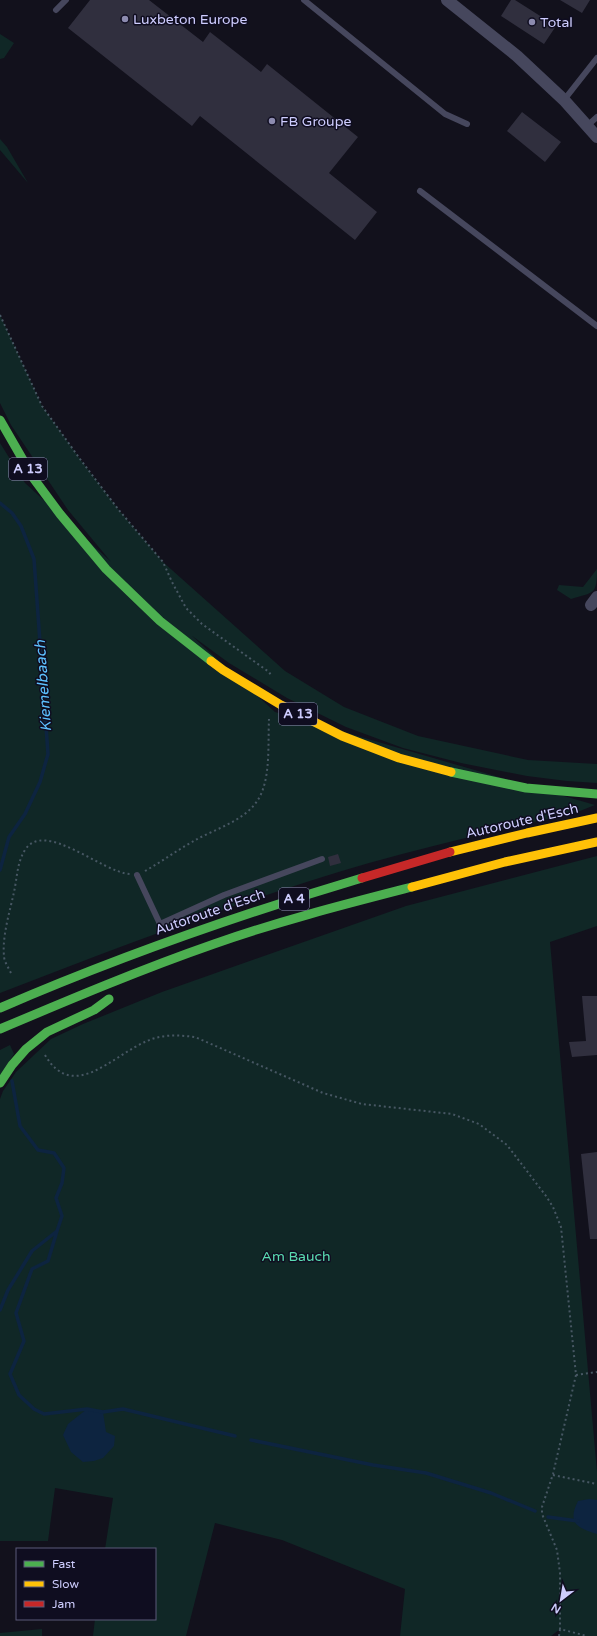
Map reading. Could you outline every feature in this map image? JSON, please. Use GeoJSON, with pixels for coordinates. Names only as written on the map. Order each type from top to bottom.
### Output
{"type":"FeatureCollection","features":[{"type":"Feature","properties":{"kind":"highway","name":"A 13"},"geometry":{"type":"LineString","coordinates":[[0,420],[34,479],[60,514],[106,569],[160,621],[223,670],[281,705],[342,736],[399,758],[458,774],[526,788],[597,794]]}},
{"type":"Feature","properties":{"kind":"highway","name":"Autoroute d'Esch"},"geometry":{"type":"LineString","coordinates":[[0,1008],[165,936],[236,917],[393,868],[502,839],[597,818]]}},
{"type":"Feature","properties":{"kind":"highway","name":"A 4"},"geometry":{"type":"LineString","coordinates":[[0,1029],[88,992],[214,944],[298,917],[505,862],[597,842]]}},
{"type":"Feature","properties":{"kind":"highway","name":"A 4"},"geometry":{"type":"LineString","coordinates":[[329,919],[421,884]]}},
{"type":"Feature","properties":{"kind":"highway"},"geometry":{"type":"LineString","coordinates":[[0,1083],[26,1049],[46,1032],[94,1010],[112,998],[89,1005],[41,1026]]}},
{"type":"Feature","properties":{"kind":"street"},"geometry":{"type":"LineString","coordinates":[[447,0],[517,56],[564,100],[597,137]]}},
{"type":"Feature","properties":{"kind":"lane"},"geometry":{"type":"LineString","coordinates":[[56,10],[66,0]]}},
{"type":"Feature","properties":{"kind":"lane"},"geometry":{"type":"LineString","coordinates":[[304,0],[444,114],[467,124]]}},
{"type":"Feature","properties":{"kind":"lane"},"geometry":{"type":"LineString","coordinates":[[564,100],[597,58]]}},
{"type":"Feature","properties":{"kind":"lane"},"geometry":{"type":"LineString","coordinates":[[587,126],[597,117]]}},
{"type":"Feature","properties":{"kind":"lane"},"geometry":{"type":"LineString","coordinates":[[420,191],[597,326]]}},
{"type":"Feature","properties":{"kind":"lane"},"geometry":{"type":"LineString","coordinates":[[160,924],[224,895],[322,859]]}},
{"type":"Feature","properties":{"kind":"lane"},"geometry":{"type":"LineString","coordinates":[[137,875],[165,936]]}},
{"type":"Feature","properties":{"kind":"path"},"geometry":{"type":"LineString","coordinates":[[0,315],[42,406],[80,460],[113,503],[163,562],[186,608],[202,624],[269,672],[272,677]]}},
{"type":"Feature","properties":{"kind":"path"},"geometry":{"type":"LineString","coordinates":[[11,973],[4,957],[5,941],[19,864],[25,850],[31,843],[44,839],[56,842],[115,872],[137,875],[154,866],[192,841],[240,818],[252,808],[263,790],[266,774],[269,719]]}},
{"type":"Feature","properties":{"kind":"path"},"geometry":{"type":"LineString","coordinates":[[44,1054],[52,1067],[62,1074],[74,1077],[91,1074],[130,1049],[148,1040],[167,1035],[195,1037],[322,1093],[362,1104],[452,1114],[479,1124],[506,1145],[546,1196],[553,1207],[561,1227],[576,1375],[553,1474],[542,1507],[542,1514],[557,1550],[560,1573],[559,1636]]}},
{"type":"Feature","properties":{"kind":"path"},"geometry":{"type":"LineString","coordinates":[[576,1375],[597,1372]]}},
{"type":"Feature","properties":{"kind":"path"},"geometry":{"type":"LineString","coordinates":[[553,1474],[597,1484]]}},
{"type":"Feature","properties":{"kind":"path"},"geometry":{"type":"LineString","coordinates":[[560,1629],[587,1636]]}},
{"type":"Feature","properties":{"kind":"green space"},"geometry":{"type":"Polygon","coordinates":[[[0,34],[14,43],[4,58],[0,59],[0,34]]]}},
{"type":"Feature","properties":{"kind":"green space"},"geometry":{"type":"Polygon","coordinates":[[[0,139],[7,147],[28,183],[0,150],[0,139]]]}},
{"type":"Feature","properties":{"kind":"green space"},"geometry":{"type":"Polygon","coordinates":[[[0,315],[42,406],[118,509],[163,562],[285,671],[344,707],[418,736],[528,760],[597,764],[597,783],[527,776],[461,763],[403,748],[346,727],[287,698],[229,663],[165,616],[112,563],[68,510],[11,425],[0,403],[0,315]]]}},
{"type":"Feature","properties":{"kind":"green space"},"geometry":{"type":"Polygon","coordinates":[[[0,443],[25,483],[275,712],[595,805],[575,813],[420,849],[322,877],[183,924],[0,993],[0,443]]]}},
{"type":"Feature","properties":{"kind":"green space"},"geometry":{"type":"Polygon","coordinates":[[[597,569],[596,584],[593,591],[571,599],[557,590],[559,585],[583,587],[597,569]]]}},
{"type":"Feature","properties":{"kind":"green space","name":"Am Bauch"},"geometry":{"type":"Polygon","coordinates":[[[597,856],[597,926],[550,942],[597,1472],[597,1636],[559,1636],[560,1629],[551,1636],[400,1636],[405,1589],[282,1540],[215,1523],[186,1636],[93,1636],[95,1620],[156,1620],[156,1548],[105,1548],[113,1498],[55,1488],[48,1541],[0,1541],[0,1099],[3,1091],[16,1072],[51,1039],[83,1024],[162,992],[406,906],[597,856]]]}},
{"type":"Feature","properties":{"kind":"green space"},"geometry":{"type":"Polygon","coordinates":[[[10,1045],[14,1054],[0,1075],[0,1050],[10,1045]]]}},
{"type":"Feature","properties":{"kind":"green space"},"geometry":{"type":"Polygon","coordinates":[[[42,1629],[42,1636],[0,1636],[0,1633],[42,1629]]]}},
{"type":"Feature","properties":{"kind":"water"},"geometry":{"type":"Polygon","coordinates":[[[87,1409],[103,1412],[106,1432],[115,1436],[114,1446],[103,1458],[83,1462],[71,1452],[63,1435],[68,1424],[87,1409]]]}},
{"type":"Feature","properties":{"kind":"water"},"geometry":{"type":"Polygon","coordinates":[[[589,1499],[597,1500],[597,1534],[579,1527],[574,1520],[575,1508],[578,1501],[589,1499]]]}},
{"type":"Feature","properties":{"kind":"building","name":"FB Groupe"},"geometry":{"type":"Polygon","coordinates":[[[90,0],[149,0],[203,42],[210,32],[261,72],[267,64],[358,137],[329,173],[377,212],[355,240],[200,116],[192,126],[68,28],[90,0]]]}},
{"type":"Feature","properties":{"kind":"building"},"geometry":{"type":"Polygon","coordinates":[[[511,0],[515,0],[556,26],[544,44],[501,16],[511,0]]]}},
{"type":"Feature","properties":{"kind":"building"},"geometry":{"type":"Polygon","coordinates":[[[560,0],[590,0],[582,13],[560,0]]]}},
{"type":"Feature","properties":{"kind":"building"},"geometry":{"type":"Polygon","coordinates":[[[522,112],[561,142],[545,162],[507,131],[522,112]]]}},
{"type":"Feature","properties":{"kind":"building"},"geometry":{"type":"Polygon","coordinates":[[[338,854],[341,863],[330,866],[328,857],[338,854]]]}},
{"type":"Feature","properties":{"kind":"building"},"geometry":{"type":"Polygon","coordinates":[[[582,996],[597,996],[597,1055],[572,1057],[569,1042],[586,1041],[582,996]]]}},
{"type":"Feature","properties":{"kind":"building"},"geometry":{"type":"Polygon","coordinates":[[[597,1152],[597,1239],[590,1239],[581,1154],[597,1152]]]}},
{"type":"Feature","properties":{"kind":"waterway","name":"Kiemelbaach"},"geometry":{"type":"LineString","coordinates":[[0,503],[12,513],[21,526],[34,559],[48,754],[40,782],[25,814],[9,837],[0,870]]}},
{"type":"Feature","properties":{"kind":"waterway","name":"Kiemelbaach"},"geometry":{"type":"LineString","coordinates":[[0,1310],[8,1290],[32,1251],[57,1231],[62,1216],[56,1198],[62,1183],[64,1168],[54,1153],[38,1150],[20,1126],[12,1081]]}},
{"type":"Feature","properties":{"kind":"waterway"},"geometry":{"type":"LineString","coordinates":[[57,1231],[48,1261],[32,1269],[16,1313],[24,1341],[10,1374],[19,1395],[34,1409],[44,1414],[87,1409],[103,1412],[123,1409],[235,1436]]}},
{"type":"Feature","properties":{"kind":"waterway"},"geometry":{"type":"LineString","coordinates":[[251,1440],[373,1465],[426,1473],[491,1493],[535,1511]]}},
{"type":"Feature","properties":{"kind":"waterway"},"geometry":{"type":"LineString","coordinates":[[548,1517],[578,1521]]}},
{"type":"Feature","properties":{"kind":"traffic: fast"},"geometry":{"type":"LineString","coordinates":[[0,420],[34,479],[60,514],[106,569],[160,621],[211,661]]}},
{"type":"Feature","properties":{"kind":"traffic: fast"},"geometry":{"type":"LineString","coordinates":[[451,772],[526,788],[597,794]]}},
{"type":"Feature","properties":{"kind":"traffic: fast"},"geometry":{"type":"LineString","coordinates":[[0,1008],[134,954],[224,922],[362,878]]}},
{"type":"Feature","properties":{"kind":"traffic: fast"},"geometry":{"type":"LineString","coordinates":[[0,1029],[133,974],[214,944],[288,920],[412,887]]}},
{"type":"Feature","properties":{"kind":"traffic: fast"},"geometry":{"type":"LineString","coordinates":[[0,1083],[12,1065],[26,1049],[47,1032],[94,1010],[109,999]]}},
{"type":"Feature","properties":{"kind":"traffic: slow"},"geometry":{"type":"LineString","coordinates":[[211,661],[223,670],[281,705],[342,736],[399,758],[451,772]]}},
{"type":"Feature","properties":{"kind":"traffic: slow"},"geometry":{"type":"LineString","coordinates":[[450,852],[597,818]]}},
{"type":"Feature","properties":{"kind":"traffic: slow"},"geometry":{"type":"LineString","coordinates":[[412,887],[505,862],[597,842]]}},
{"type":"Feature","properties":{"kind":"traffic: jam"},"geometry":{"type":"LineString","coordinates":[[362,878],[450,852]]}},
{"type":"Feature","properties":{"kind":"place","name":"Luxbeton Europe"},"geometry":{"type":"Point","coordinates":[125,19]}},
{"type":"Feature","properties":{"kind":"place","name":"Total"},"geometry":{"type":"Point","coordinates":[532,22]}},
{"type":"Feature","properties":{"kind":"place","name":"FB Groupe"},"geometry":{"type":"Point","coordinates":[272,121]}}]}
